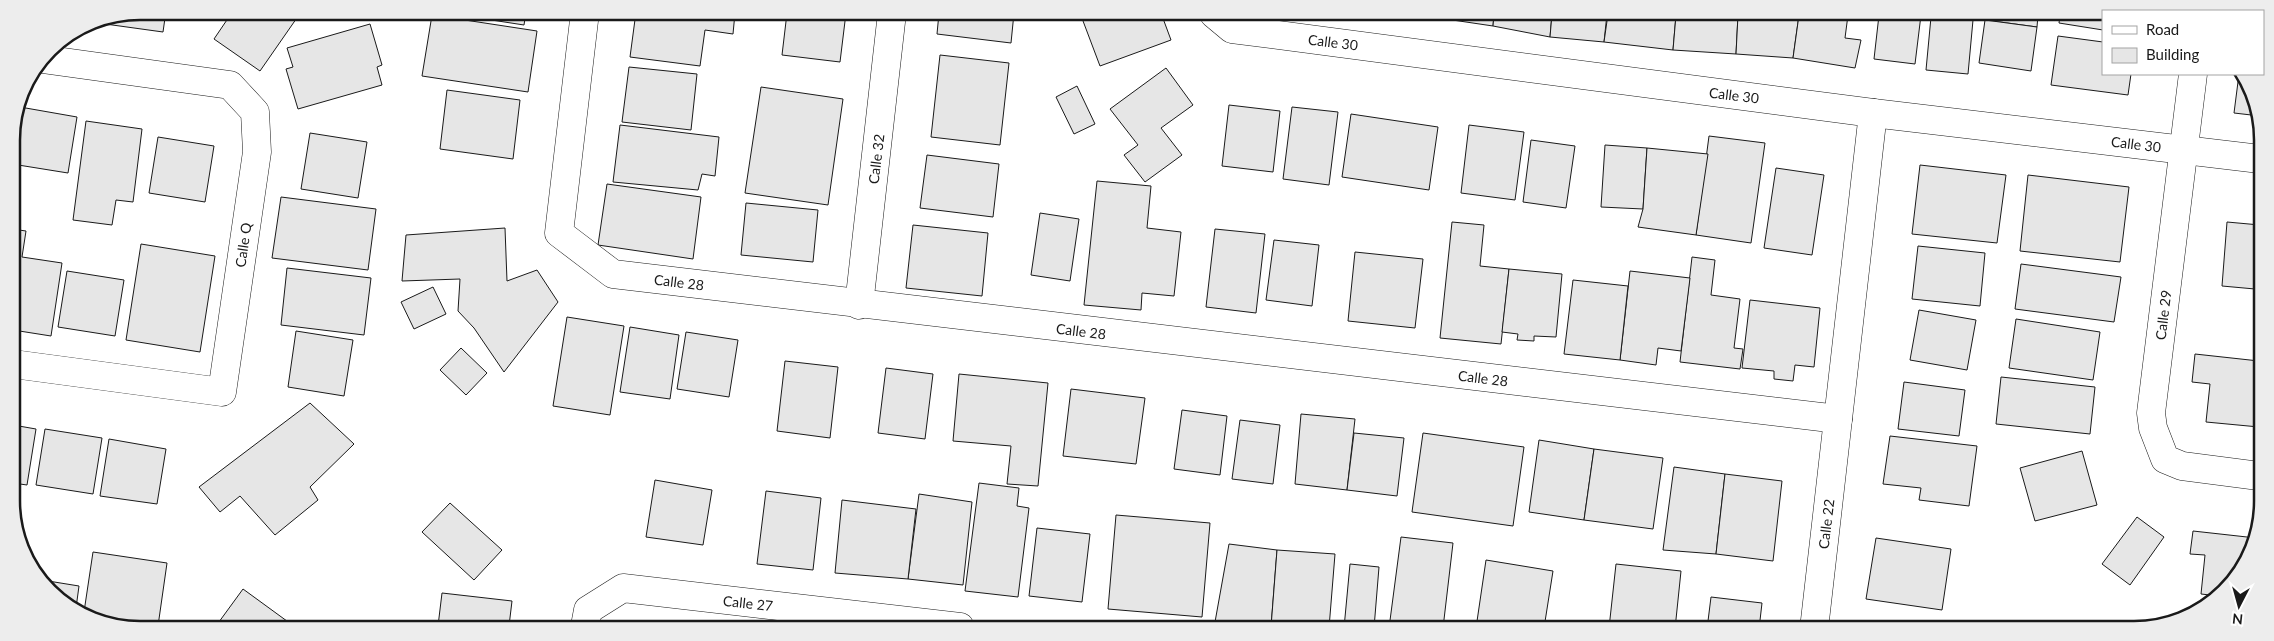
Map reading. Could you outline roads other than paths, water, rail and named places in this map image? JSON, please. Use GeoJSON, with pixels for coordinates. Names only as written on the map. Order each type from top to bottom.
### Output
{"type":"FeatureCollection","features":[{"type":"Feature","properties":{"kind":"street","name":"Calle 28"},"geometry":{"type":"LineString","coordinates":[[584,20],[559,233],[613,274],[859,305],[1838,419]]}},
{"type":"Feature","properties":{"kind":"street","name":"Calle 32"},"geometry":{"type":"LineString","coordinates":[[859,305],[891,20]]}},
{"type":"Feature","properties":{"kind":"street","name":"Calle 30"},"geometry":{"type":"LineString","coordinates":[[1221,20],[1232,29],[1874,113],[2254,158]]}},
{"type":"Feature","properties":{"kind":"street","name":"Calle Q"},"geometry":{"type":"LineString","coordinates":[[20,365],[222,392],[257,152],[255,112],[230,85],[51,60]]}},
{"type":"Feature","properties":{"kind":"street","name":"Calle 29"},"geometry":{"type":"LineString","coordinates":[[2192,75],[2151,414],[2153,428],[2165,459],[2182,466],[2254,475]]}},
{"type":"Feature","properties":{"kind":"street","name":"Calle 22"},"geometry":{"type":"LineString","coordinates":[[1815,621],[1874,113]]}},
{"type":"Feature","properties":{"kind":"street","name":"Calle 27"},"geometry":{"type":"LineString","coordinates":[[586,621],[588,610],[623,588],[870,621]]}}]}
